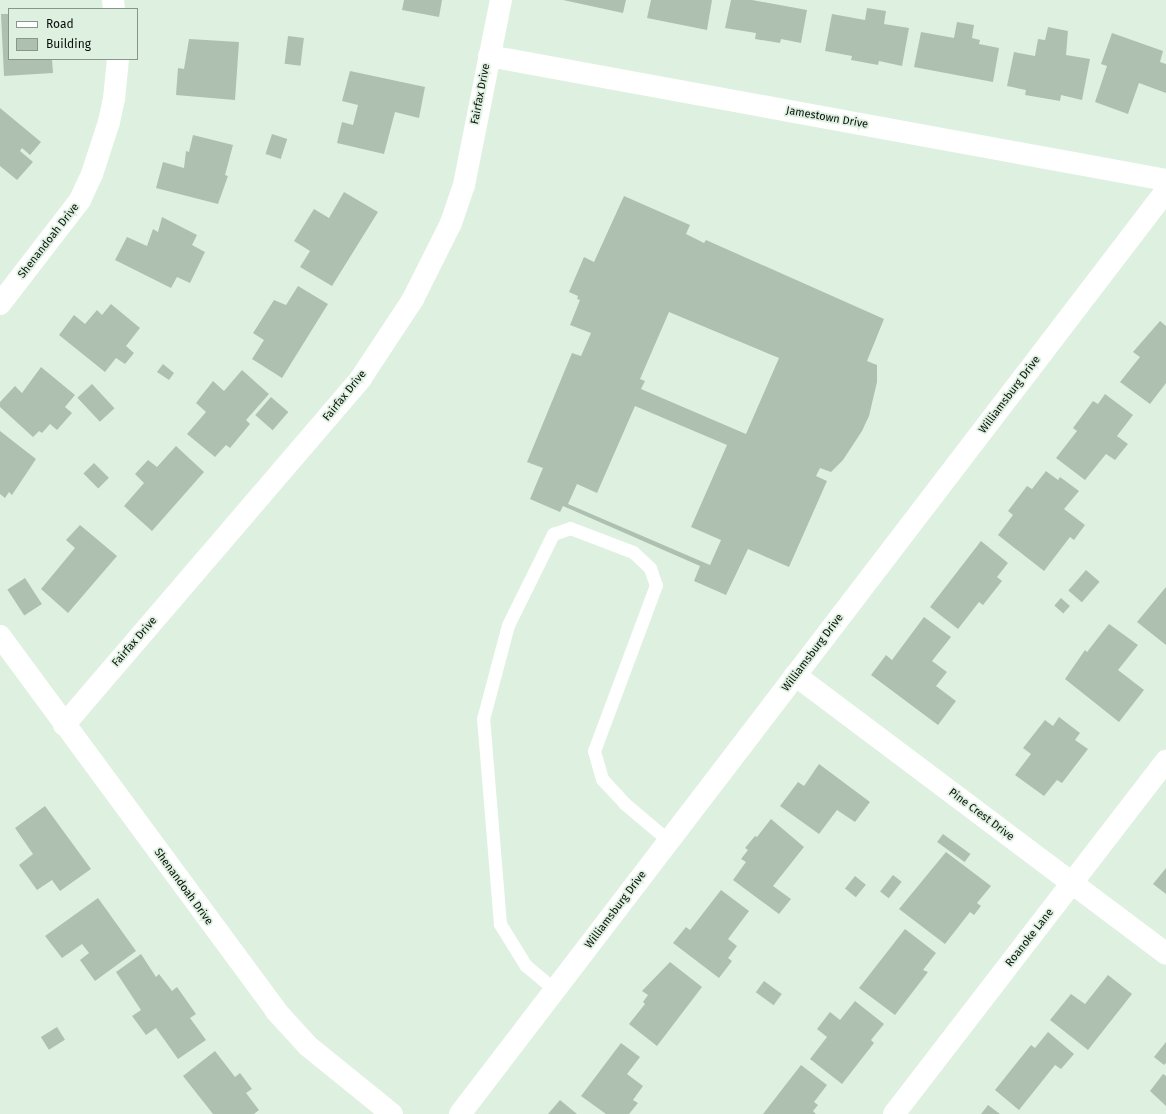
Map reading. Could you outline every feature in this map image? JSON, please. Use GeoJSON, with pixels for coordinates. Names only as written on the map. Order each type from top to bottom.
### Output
{"type":"FeatureCollection","features":[{"type":"Feature","properties":{"kind":"street","name":"Fairfax Drive"},"geometry":{"type":"LineString","coordinates":[[64,725],[328,417],[390,336],[413,299],[451,223],[464,185],[501,0]]}},
{"type":"Feature","properties":{"kind":"street","name":"Jamestown Drive"},"geometry":{"type":"LineString","coordinates":[[489,56],[1166,180]]}},
{"type":"Feature","properties":{"kind":"street","name":"Shenandoah Drive"},"geometry":{"type":"LineString","coordinates":[[0,304],[80,200],[92,174],[109,122],[114,99],[118,60]]}},
{"type":"Feature","properties":{"kind":"street","name":"Williamsburg Drive"},"geometry":{"type":"LineString","coordinates":[[460,1114],[1166,191]]}},
{"type":"Feature","properties":{"kind":"street","name":"Shenandoah Drive"},"geometry":{"type":"LineString","coordinates":[[0,636],[64,725],[276,1011],[308,1046],[392,1114]]}},
{"type":"Feature","properties":{"kind":"street","name":"Pine Crest Drive"},"geometry":{"type":"LineString","coordinates":[[795,675],[1166,954]]}},
{"type":"Feature","properties":{"kind":"street","name":"Roanoke Lane"},"geometry":{"type":"LineString","coordinates":[[894,1114],[1166,761]]}},
{"type":"Feature","properties":{"kind":"lane"},"geometry":{"type":"LineString","coordinates":[[555,990],[526,966],[500,924],[483,719],[508,625],[553,534],[570,528],[633,552],[650,568],[656,585],[594,751],[602,779],[624,803],[669,841]]}},
{"type":"Feature","properties":{"kind":"building"},"geometry":{"type":"Polygon","coordinates":[[[404,0],[442,0],[439,17],[402,10],[404,0]]]}},
{"type":"Feature","properties":{"kind":"building"},"geometry":{"type":"Polygon","coordinates":[[[563,0],[626,0],[623,13],[563,0]]]}},
{"type":"Feature","properties":{"kind":"building"},"geometry":{"type":"Polygon","coordinates":[[[651,0],[712,0],[707,30],[647,18],[651,0]]]}},
{"type":"Feature","properties":{"kind":"building"},"geometry":{"type":"Polygon","coordinates":[[[731,0],[752,0],[807,10],[801,43],[781,39],[780,43],[755,39],[756,33],[725,28],[731,0]]]}},
{"type":"Feature","properties":{"kind":"building"},"geometry":{"type":"Polygon","coordinates":[[[867,8],[886,11],[884,24],[909,28],[902,66],[879,61],[878,65],[851,60],[852,56],[825,51],[832,14],[865,20],[867,8]]]}},
{"type":"Feature","properties":{"kind":"building"},"geometry":{"type":"Polygon","coordinates":[[[1,14],[8,14],[8,60],[52,60],[53,73],[4,76],[1,14]]]}},
{"type":"Feature","properties":{"kind":"building"},"geometry":{"type":"Polygon","coordinates":[[[957,22],[974,25],[972,38],[980,40],[979,44],[999,48],[993,82],[914,67],[921,32],[954,38],[957,22]]]}},
{"type":"Feature","properties":{"kind":"building"},"geometry":{"type":"Polygon","coordinates":[[[1048,27],[1068,31],[1066,55],[1090,59],[1082,100],[1061,95],[1060,101],[1025,95],[1026,90],[1007,86],[1014,52],[1035,56],[1038,39],[1045,40],[1048,27]]]}},
{"type":"Feature","properties":{"kind":"building"},"geometry":{"type":"Polygon","coordinates":[[[1112,33],[1163,51],[1160,62],[1166,64],[1166,93],[1139,83],[1128,114],[1095,102],[1107,66],[1101,64],[1112,33]]]}},
{"type":"Feature","properties":{"kind":"building"},"geometry":{"type":"Polygon","coordinates":[[[288,36],[304,38],[300,66],[285,64],[288,36]]]}},
{"type":"Feature","properties":{"kind":"building"},"geometry":{"type":"Polygon","coordinates":[[[189,39],[239,42],[235,100],[176,95],[178,68],[184,69],[189,39]]]}},
{"type":"Feature","properties":{"kind":"building"},"geometry":{"type":"Polygon","coordinates":[[[350,71],[425,87],[419,118],[395,112],[384,154],[337,143],[342,122],[353,125],[358,105],[342,101],[350,71]]]}},
{"type":"Feature","properties":{"kind":"building"},"geometry":{"type":"Polygon","coordinates":[[[0,108],[41,142],[30,155],[22,148],[20,151],[33,162],[17,180],[0,166],[0,108]]]}},
{"type":"Feature","properties":{"kind":"building"},"geometry":{"type":"Polygon","coordinates":[[[272,134],[287,139],[281,159],[266,154],[272,134]]]}},
{"type":"Feature","properties":{"kind":"building"},"geometry":{"type":"Polygon","coordinates":[[[193,135],[233,145],[225,175],[228,176],[218,204],[156,188],[163,162],[184,168],[186,151],[189,152],[193,135]]]}},
{"type":"Feature","properties":{"kind":"building"},"geometry":{"type":"Polygon","coordinates":[[[344,192],[378,212],[332,286],[300,267],[310,251],[294,241],[314,209],[329,218],[344,192]]]}},
{"type":"Feature","properties":{"kind":"building"},"geometry":{"type":"Polygon","coordinates":[[[624,196],[690,225],[686,234],[704,243],[706,240],[884,319],[867,361],[877,365],[877,382],[869,416],[862,431],[843,460],[831,472],[820,468],[816,476],[827,481],[789,567],[748,549],[726,595],[694,581],[700,566],[563,506],[560,512],[530,499],[543,468],[527,462],[572,353],[581,356],[591,333],[570,325],[580,300],[577,299],[578,296],[569,292],[584,257],[594,262],[624,196]],[[669,312],[640,379],[645,381],[641,389],[746,434],[779,358],[669,312]],[[635,406],[597,493],[577,484],[568,504],[710,565],[721,540],[691,527],[727,445],[635,406]]]}},
{"type":"Feature","properties":{"kind":"building"},"geometry":{"type":"Polygon","coordinates":[[[162,217],[197,235],[192,245],[205,252],[190,283],[177,277],[171,288],[115,260],[127,237],[147,246],[153,229],[158,232],[162,217]]]}},
{"type":"Feature","properties":{"kind":"building"},"geometry":{"type":"Polygon","coordinates":[[[298,286],[328,304],[282,378],[252,359],[264,340],[253,333],[274,300],[286,305],[298,286]]]}},
{"type":"Feature","properties":{"kind":"building"},"geometry":{"type":"Polygon","coordinates":[[[111,304],[140,328],[126,346],[134,353],[125,364],[116,358],[105,372],[59,335],[74,315],[85,324],[97,310],[102,315],[111,304]]]}},
{"type":"Feature","properties":{"kind":"building"},"geometry":{"type":"Polygon","coordinates":[[[1160,321],[1166,326],[1166,383],[1150,404],[1120,382],[1140,357],[1133,352],[1160,321]]]}},
{"type":"Feature","properties":{"kind":"building"},"geometry":{"type":"Polygon","coordinates":[[[163,364],[174,373],[169,380],[157,372],[163,364]]]}},
{"type":"Feature","properties":{"kind":"building"},"geometry":{"type":"Polygon","coordinates":[[[41,367],[75,395],[65,407],[72,413],[57,430],[50,424],[42,433],[39,431],[33,437],[0,407],[0,402],[15,386],[22,393],[41,367]]]}},
{"type":"Feature","properties":{"kind":"building"},"geometry":{"type":"Polygon","coordinates":[[[242,370],[269,394],[246,420],[250,424],[230,448],[226,445],[215,457],[187,434],[206,412],[196,403],[213,381],[224,391],[242,370]]]}},
{"type":"Feature","properties":{"kind":"building"},"geometry":{"type":"Polygon","coordinates":[[[92,384],[115,408],[100,422],[77,398],[92,384]]]}},
{"type":"Feature","properties":{"kind":"building"},"geometry":{"type":"Polygon","coordinates":[[[1105,394],[1133,415],[1117,436],[1128,444],[1115,460],[1106,454],[1085,480],[1056,458],[1077,431],[1073,428],[1093,401],[1098,404],[1105,394]]]}},
{"type":"Feature","properties":{"kind":"building"},"geometry":{"type":"Polygon","coordinates":[[[271,397],[288,412],[273,430],[255,415],[271,397]]]}},
{"type":"Feature","properties":{"kind":"building"},"geometry":{"type":"Polygon","coordinates":[[[0,431],[36,459],[12,495],[9,492],[5,498],[0,494],[0,431]]]}},
{"type":"Feature","properties":{"kind":"building"},"geometry":{"type":"Polygon","coordinates":[[[176,446],[204,472],[152,531],[124,506],[144,483],[135,474],[148,460],[157,467],[176,446]]]}},
{"type":"Feature","properties":{"kind":"building"},"geometry":{"type":"Polygon","coordinates":[[[94,463],[109,478],[98,488],[83,474],[94,463]]]}},
{"type":"Feature","properties":{"kind":"building"},"geometry":{"type":"Polygon","coordinates":[[[1046,471],[1058,480],[1060,477],[1079,491],[1064,509],[1085,525],[1074,540],[1070,537],[1044,571],[998,535],[1013,515],[1008,511],[1027,486],[1032,489],[1046,471]]]}},
{"type":"Feature","properties":{"kind":"building"},"geometry":{"type":"Polygon","coordinates":[[[80,525],[117,556],[68,613],[41,589],[75,548],[66,540],[80,525]]]}},
{"type":"Feature","properties":{"kind":"building"},"geometry":{"type":"Polygon","coordinates":[[[981,541],[1008,563],[997,577],[1002,581],[983,605],[979,602],[958,629],[930,607],[981,541]]]}},
{"type":"Feature","properties":{"kind":"building"},"geometry":{"type":"Polygon","coordinates":[[[1086,570],[1100,582],[1082,602],[1068,590],[1086,570]]]}},
{"type":"Feature","properties":{"kind":"building"},"geometry":{"type":"Polygon","coordinates":[[[25,578],[42,604],[24,615],[7,589],[25,578]]]}},
{"type":"Feature","properties":{"kind":"building"},"geometry":{"type":"Polygon","coordinates":[[[1166,587],[1166,645],[1137,622],[1166,587]]]}},
{"type":"Feature","properties":{"kind":"building"},"geometry":{"type":"Polygon","coordinates":[[[1061,598],[1070,606],[1063,613],[1054,605],[1061,598]]]}},
{"type":"Feature","properties":{"kind":"building"},"geometry":{"type":"Polygon","coordinates":[[[924,617],[951,637],[932,661],[947,672],[936,686],[956,701],[938,725],[871,675],[886,655],[892,660],[924,617]]]}},
{"type":"Feature","properties":{"kind":"building"},"geometry":{"type":"Polygon","coordinates":[[[1109,624],[1138,645],[1118,670],[1144,690],[1119,722],[1065,679],[1085,650],[1087,652],[1109,624]]]}},
{"type":"Feature","properties":{"kind":"building"},"geometry":{"type":"Polygon","coordinates":[[[1059,717],[1080,733],[1075,740],[1088,749],[1062,783],[1057,780],[1044,796],[1015,775],[1031,754],[1023,748],[1045,720],[1053,726],[1059,717]]]}},
{"type":"Feature","properties":{"kind":"building"},"geometry":{"type":"Polygon","coordinates":[[[819,764],[870,802],[855,822],[837,810],[819,834],[780,806],[798,782],[804,786],[819,764]]]}},
{"type":"Feature","properties":{"kind":"building"},"geometry":{"type":"Polygon","coordinates":[[[45,806],[91,869],[60,891],[52,880],[37,890],[19,865],[33,854],[15,828],[45,806]]]}},
{"type":"Feature","properties":{"kind":"building"},"geometry":{"type":"Polygon","coordinates":[[[771,819],[804,847],[773,886],[791,899],[779,914],[733,880],[746,862],[741,859],[748,850],[745,848],[755,836],[757,837],[771,819]]]}},
{"type":"Feature","properties":{"kind":"building"},"geometry":{"type":"Polygon","coordinates":[[[943,834],[971,854],[965,862],[937,842],[943,834]]]}},
{"type":"Feature","properties":{"kind":"building"},"geometry":{"type":"Polygon","coordinates":[[[946,852],[991,886],[977,903],[981,906],[974,915],[970,912],[945,944],[899,909],[946,852]]]}},
{"type":"Feature","properties":{"kind":"building"},"geometry":{"type":"Polygon","coordinates":[[[1166,868],[1166,894],[1153,884],[1166,868]]]}},
{"type":"Feature","properties":{"kind":"building"},"geometry":{"type":"Polygon","coordinates":[[[893,875],[902,882],[889,898],[880,892],[893,875]]]}},
{"type":"Feature","properties":{"kind":"building"},"geometry":{"type":"Polygon","coordinates":[[[855,876],[866,885],[856,897],[845,888],[855,876]]]}},
{"type":"Feature","properties":{"kind":"building"},"geometry":{"type":"Polygon","coordinates":[[[721,890],[749,911],[728,939],[737,946],[728,958],[732,961],[719,978],[673,943],[686,927],[690,930],[721,890]]]}},
{"type":"Feature","properties":{"kind":"building"},"geometry":{"type":"Polygon","coordinates":[[[98,898],[136,951],[95,981],[80,960],[89,953],[82,944],[62,958],[45,936],[98,898]]]}},
{"type":"Feature","properties":{"kind":"building"},"geometry":{"type":"Polygon","coordinates":[[[905,929],[936,953],[923,970],[928,972],[895,1015],[859,988],[905,929]]]}},
{"type":"Feature","properties":{"kind":"building"},"geometry":{"type":"Polygon","coordinates":[[[141,954],[156,977],[159,974],[172,991],[177,987],[196,1014],[190,1018],[206,1040],[178,1059],[156,1028],[146,1035],[132,1016],[141,1010],[116,972],[141,954]]]}},
{"type":"Feature","properties":{"kind":"building"},"geometry":{"type":"Polygon","coordinates":[[[670,962],[702,987],[657,1046],[629,1024],[645,1004],[643,1002],[648,995],[642,991],[670,962]]]}},
{"type":"Feature","properties":{"kind":"building"},"geometry":{"type":"Polygon","coordinates":[[[1108,975],[1132,994],[1088,1050],[1050,1020],[1071,994],[1085,1004],[1108,975]]]}},
{"type":"Feature","properties":{"kind":"building"},"geometry":{"type":"Polygon","coordinates":[[[764,981],[782,994],[774,1005],[756,992],[764,981]]]}},
{"type":"Feature","properties":{"kind":"building"},"geometry":{"type":"Polygon","coordinates":[[[855,1001],[884,1024],[871,1040],[874,1043],[842,1084],[810,1059],[827,1037],[817,1029],[830,1012],[840,1020],[855,1001]]]}},
{"type":"Feature","properties":{"kind":"building"},"geometry":{"type":"Polygon","coordinates":[[[57,1027],[65,1040],[49,1050],[41,1037],[57,1027]]]}},
{"type":"Feature","properties":{"kind":"building"},"geometry":{"type":"Polygon","coordinates":[[[1048,1032],[1074,1054],[1061,1069],[1055,1065],[1019,1110],[995,1090],[1031,1045],[1035,1048],[1048,1032]]]}},
{"type":"Feature","properties":{"kind":"building"},"geometry":{"type":"Polygon","coordinates":[[[1166,1042],[1166,1063],[1164,1065],[1154,1057],[1166,1042]]]}},
{"type":"Feature","properties":{"kind":"building"},"geometry":{"type":"Polygon","coordinates":[[[621,1043],[640,1057],[627,1074],[643,1086],[633,1100],[638,1103],[629,1114],[606,1114],[581,1096],[621,1043]]]}},
{"type":"Feature","properties":{"kind":"building"},"geometry":{"type":"Polygon","coordinates":[[[215,1051],[235,1077],[240,1073],[252,1089],[246,1093],[259,1110],[254,1114],[213,1114],[183,1076],[215,1051]]]}},
{"type":"Feature","properties":{"kind":"building"},"geometry":{"type":"Polygon","coordinates":[[[801,1065],[827,1085],[814,1102],[818,1105],[813,1111],[816,1114],[763,1114],[801,1065]]]}},
{"type":"Feature","properties":{"kind":"building"},"geometry":{"type":"Polygon","coordinates":[[[1163,1074],[1166,1076],[1166,1106],[1150,1091],[1163,1074]]]}},
{"type":"Feature","properties":{"kind":"building"},"geometry":{"type":"Polygon","coordinates":[[[560,1100],[577,1114],[548,1114],[560,1100]]]}},
{"type":"Feature","properties":{"kind":"building"},"geometry":{"type":"Polygon","coordinates":[[[988,1105],[1000,1114],[981,1114],[988,1105]]]}}]}
